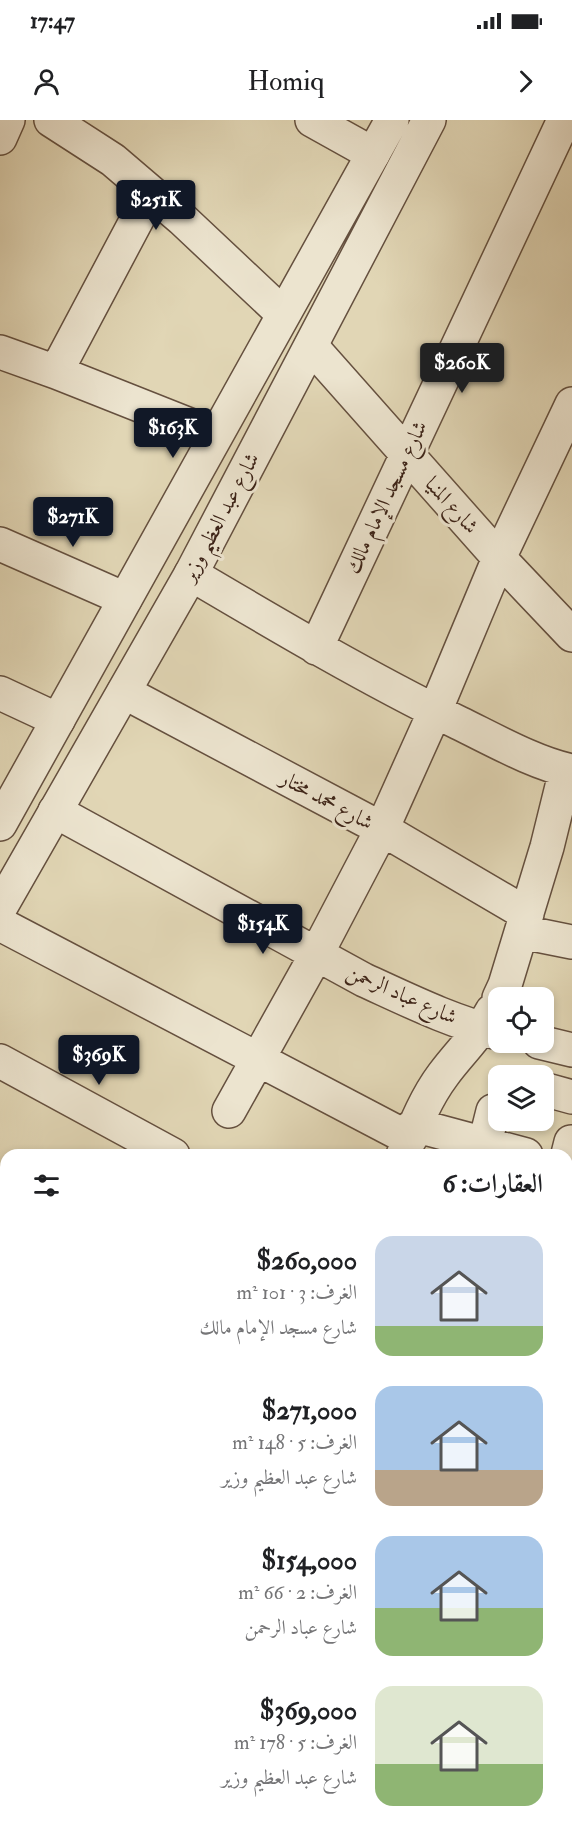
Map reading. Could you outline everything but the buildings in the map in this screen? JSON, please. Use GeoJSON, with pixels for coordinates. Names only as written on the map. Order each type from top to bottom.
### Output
{"type":"FeatureCollection","features":[{"type":"Feature","properties":{"kind":"street"},"geometry":{"type":"LineString","coordinates":[[0,138],[8,120]]}},
{"type":"Feature","properties":{"kind":"street"},"geometry":{"type":"LineString","coordinates":[[51,120],[112,160],[182,219],[283,314]]}},
{"type":"Feature","properties":{"kind":"street"},"geometry":{"type":"LineString","coordinates":[[312,120],[373,154]]}},
{"type":"Feature","properties":{"kind":"street","name":"شارع عبد العظيم وزير"},"geometry":{"type":"LineString","coordinates":[[2,821],[392,120]]}},
{"type":"Feature","properties":{"kind":"street","name":"شارع عبد العظيم وزير"},"geometry":{"type":"LineString","coordinates":[[0,908],[191,574],[429,120]]}},
{"type":"Feature","properties":{"kind":"street","name":"شارع مسجد الإمام مالك"},"geometry":{"type":"LineString","coordinates":[[316,648],[405,454],[564,120]]}},
{"type":"Feature","properties":{"kind":"street"},"geometry":{"type":"LineString","coordinates":[[56,372],[151,193]]}},
{"type":"Feature","properties":{"kind":"street","name":"شارع المنيا"},"geometry":{"type":"LineString","coordinates":[[311,346],[405,454],[572,635]]}},
{"type":"Feature","properties":{"kind":"street"},"geometry":{"type":"LineString","coordinates":[[0,352],[215,435]]}},
{"type":"Feature","properties":{"kind":"street"},"geometry":{"type":"LineString","coordinates":[[230,1111],[382,829],[435,711],[499,558],[572,404]]}},
{"type":"Feature","properties":{"kind":"street"},"geometry":{"type":"LineString","coordinates":[[0,544],[125,599]]}},
{"type":"Feature","properties":{"kind":"street"},"geometry":{"type":"LineString","coordinates":[[191,574],[316,648],[435,711],[509,748],[569,770],[560,848],[525,923],[504,987]]}},
{"type":"Feature","properties":{"kind":"street","name":"شارع محمد مختار"},"geometry":{"type":"LineString","coordinates":[[124,692],[382,829],[525,923],[572,942]]}},
{"type":"Feature","properties":{"kind":"street"},"geometry":{"type":"LineString","coordinates":[[0,693],[58,720]]}},
{"type":"Feature","properties":{"kind":"street"},"geometry":{"type":"LineString","coordinates":[[37,758],[41,765],[55,777],[72,784]]}},
{"type":"Feature","properties":{"kind":"street","name":"شارع عباد الرحمن"},"geometry":{"type":"LineString","coordinates":[[2,821],[21,822],[35,832],[48,825],[395,994],[488,1030]]}},
{"type":"Feature","properties":{"kind":"street"},"geometry":{"type":"LineString","coordinates":[[0,924],[409,1140],[489,1149]]}},
{"type":"Feature","properties":{"kind":"street"},"geometry":{"type":"LineString","coordinates":[[409,1140],[442,1076],[488,1033]]}},
{"type":"Feature","properties":{"kind":"street"},"geometry":{"type":"LineString","coordinates":[[554,1046],[572,1050]]}},
{"type":"Feature","properties":{"kind":"street"},"geometry":{"type":"LineString","coordinates":[[0,1061],[162,1149]]}},
{"type":"Feature","properties":{"kind":"street"},"geometry":{"type":"LineString","coordinates":[[554,1092],[572,1097]]}},
{"type":"Feature","properties":{"kind":"street"},"geometry":{"type":"LineString","coordinates":[[500,1131],[506,1149]]}}]}
